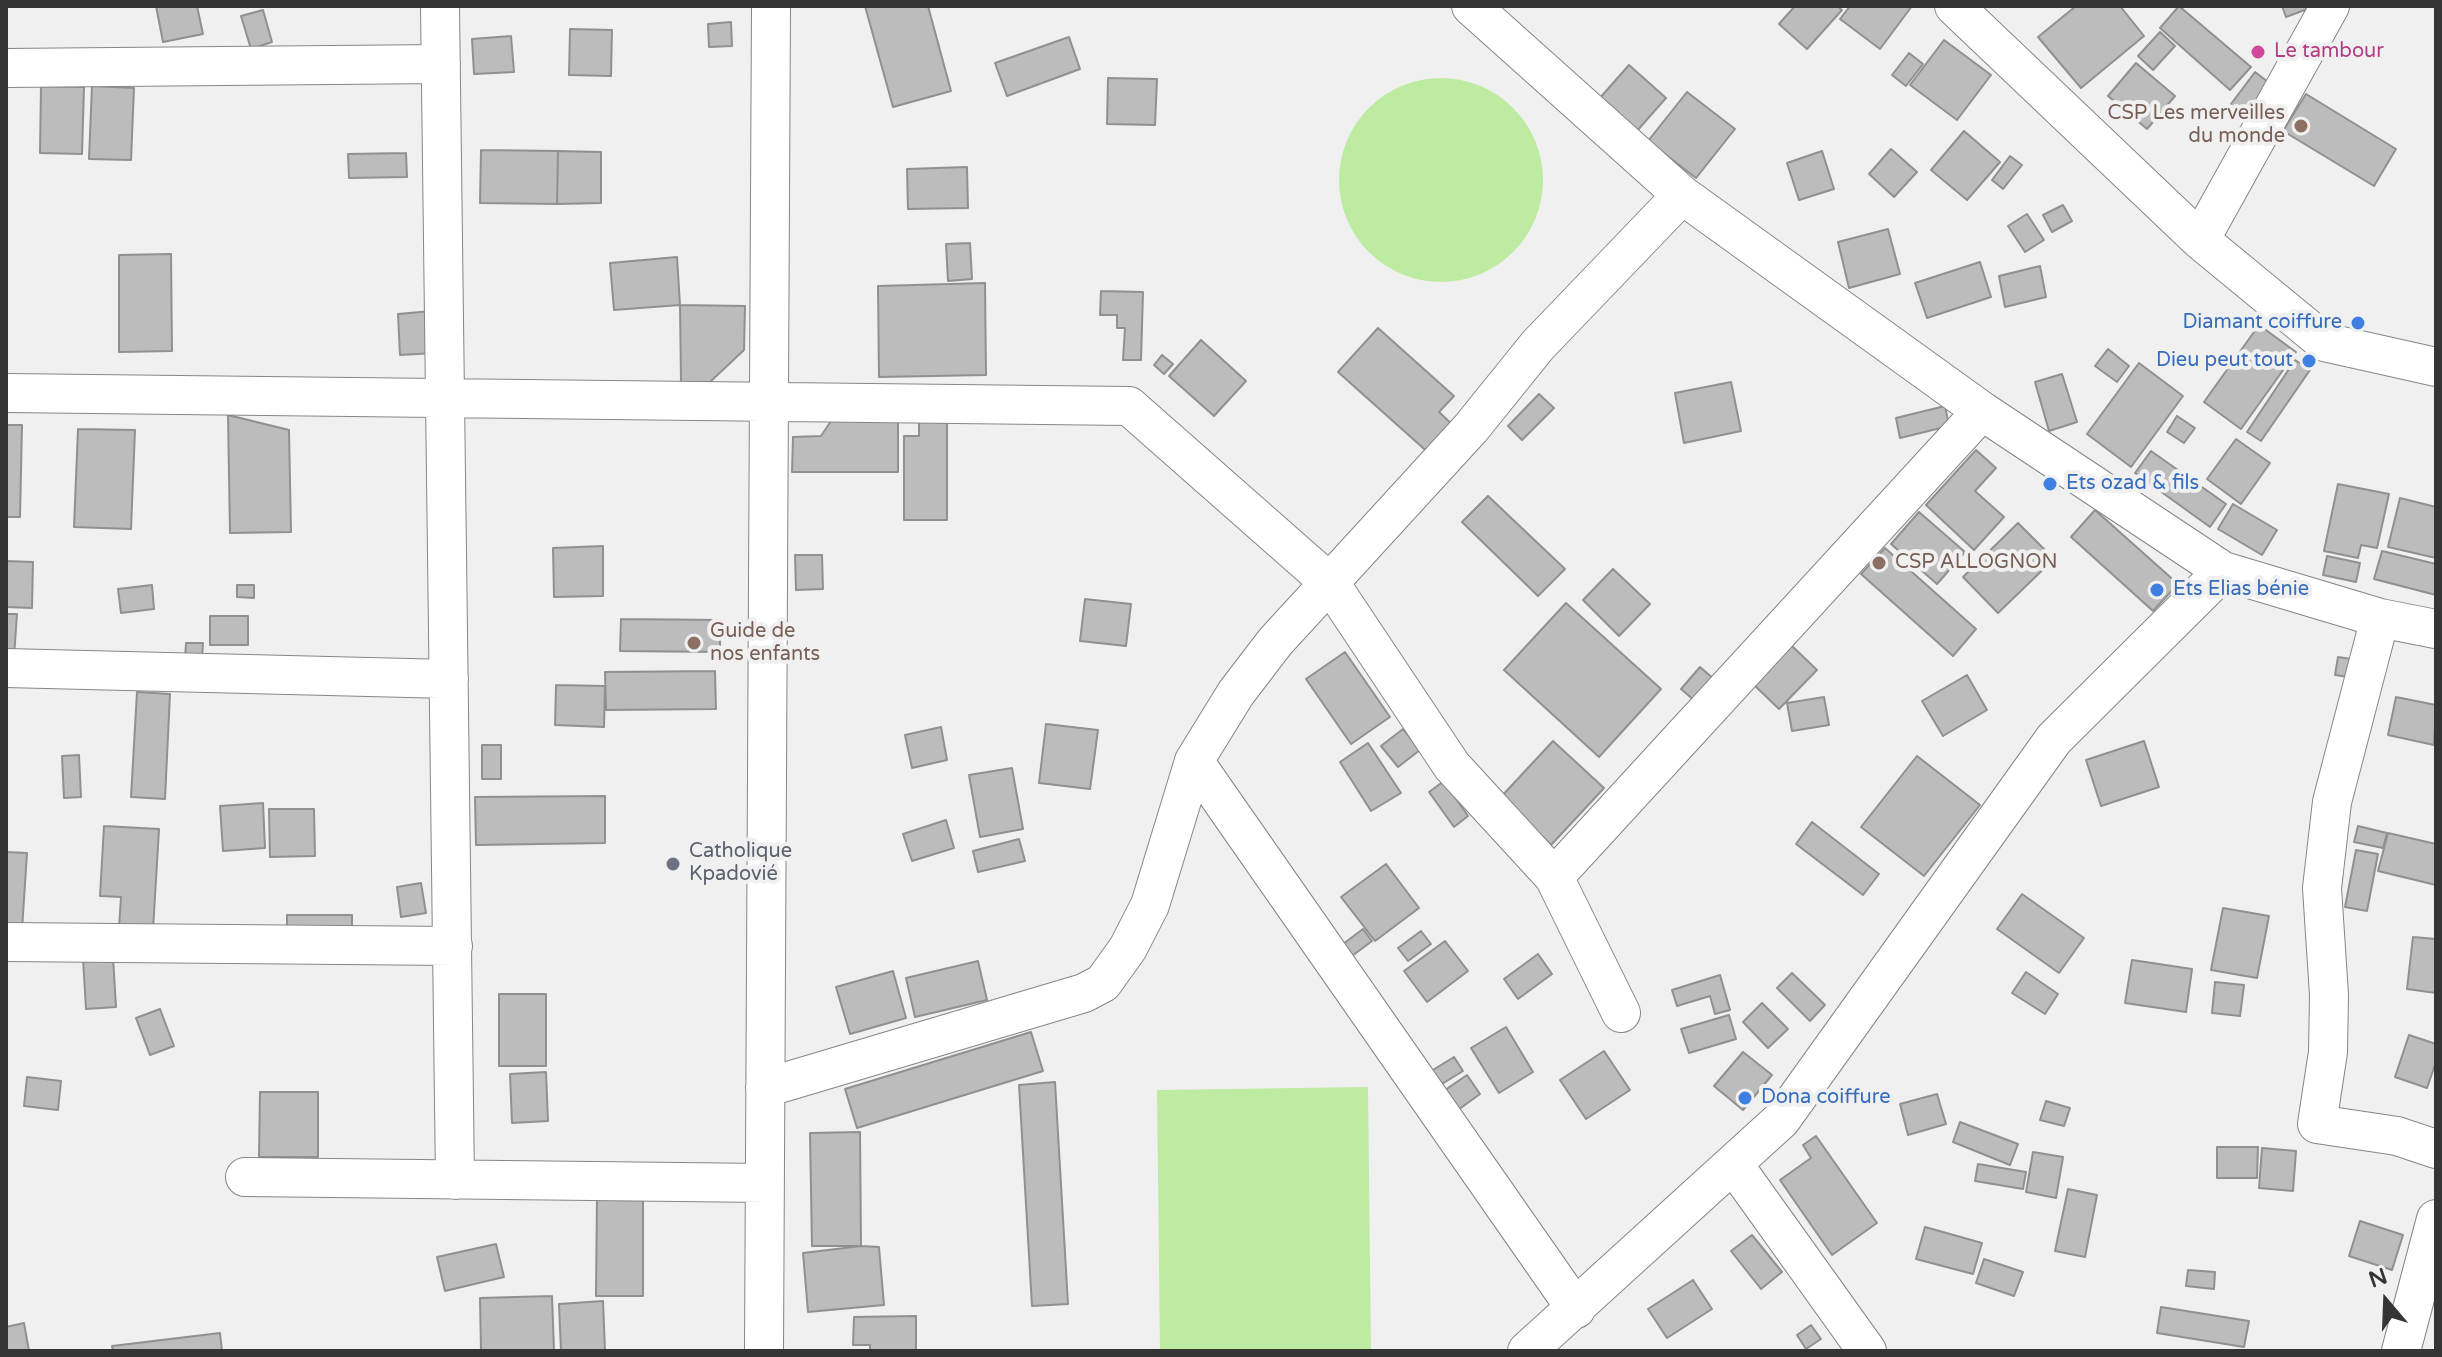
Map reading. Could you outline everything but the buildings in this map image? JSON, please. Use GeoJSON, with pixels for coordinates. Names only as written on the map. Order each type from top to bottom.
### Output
{"type":"FeatureCollection","features":[{"type":"Feature","properties":{"kind":"street"},"geometry":{"type":"LineString","coordinates":[[440,6],[455,1180]]}},
{"type":"Feature","properties":{"kind":"street"},"geometry":{"type":"LineString","coordinates":[[764,1351],[771,6]]}},
{"type":"Feature","properties":{"kind":"street"},"geometry":{"type":"LineString","coordinates":[[1471,6],[1682,195],[1982,411],[2223,571],[2380,618],[2436,629]]}},
{"type":"Feature","properties":{"kind":"street"},"geometry":{"type":"LineString","coordinates":[[1954,6],[2200,240],[2324,342],[2436,367]]}},
{"type":"Feature","properties":{"kind":"street"},"geometry":{"type":"LineString","coordinates":[[2200,240],[2330,6]]}},
{"type":"Feature","properties":{"kind":"street"},"geometry":{"type":"LineString","coordinates":[[6,68],[441,64]]}},
{"type":"Feature","properties":{"kind":"street"},"geometry":{"type":"LineString","coordinates":[[765,1088],[1084,993],[1103,983],[1128,948],[1150,905],[1194,761],[1236,693],[1275,642],[1471,428],[1538,345],[1682,195]]}},
{"type":"Feature","properties":{"kind":"street"},"geometry":{"type":"LineString","coordinates":[[6,393],[1129,406],[1330,583],[1452,766],[1554,877],[1621,1013]]}},
{"type":"Feature","properties":{"kind":"street"},"geometry":{"type":"LineString","coordinates":[[1554,877],[1982,411]]}},
{"type":"Feature","properties":{"kind":"street"},"geometry":{"type":"LineString","coordinates":[[1527,1351],[1781,1120],[2054,739],[2223,571]]}},
{"type":"Feature","properties":{"kind":"street"},"geometry":{"type":"LineString","coordinates":[[2380,618],[2332,802],[2322,888],[2329,995],[2328,1052],[2317,1124],[2397,1136],[2436,1149]]}},
{"type":"Feature","properties":{"kind":"street"},"geometry":{"type":"LineString","coordinates":[[6,668],[449,679]]}},
{"type":"Feature","properties":{"kind":"street"},"geometry":{"type":"LineString","coordinates":[[1194,761],[1576,1309]]}},
{"type":"Feature","properties":{"kind":"street"},"geometry":{"type":"LineString","coordinates":[[6,942],[453,946]]}},
{"type":"Feature","properties":{"kind":"street"},"geometry":{"type":"LineString","coordinates":[[1734,1165],[1867,1351]]}},
{"type":"Feature","properties":{"kind":"street"},"geometry":{"type":"LineString","coordinates":[[245,1177],[765,1183]]}},
{"type":"Feature","properties":{"kind":"street"},"geometry":{"type":"LineString","coordinates":[[2401,1351],[2436,1219]]}},
{"type":"Feature","properties":{"kind":"green space"},"geometry":{"type":"Polygon","coordinates":[[[1441,78],[1480,86],[1498,95],[1513,108],[1526,123],[1535,141],[1543,180],[1535,219],[1526,237],[1513,252],[1498,265],[1480,274],[1441,282],[1402,274],[1384,265],[1369,252],[1356,237],[1347,219],[1339,180],[1347,141],[1356,123],[1369,108],[1384,95],[1402,86],[1441,78]]]}},
{"type":"Feature","properties":{"kind":"green space"},"geometry":{"type":"Polygon","coordinates":[[[1368,1087],[1371,1351],[1160,1351],[1157,1090],[1368,1087]]]}},
{"type":"Feature","properties":{"kind":"place","name":"Le tambour"},"geometry":{"type":"Point","coordinates":[2258,52]}},
{"type":"Feature","properties":{"kind":"place","name":"CSP Les merveilles du monde"},"geometry":{"type":"Point","coordinates":[2301,126]}},
{"type":"Feature","properties":{"kind":"place","name":"Diamant coiffure"},"geometry":{"type":"Point","coordinates":[2358,323]}},
{"type":"Feature","properties":{"kind":"place","name":"Dieu peut tout"},"geometry":{"type":"Point","coordinates":[2309,361]}},
{"type":"Feature","properties":{"kind":"place","name":"Ets ozad & fils"},"geometry":{"type":"Point","coordinates":[2050,484]}},
{"type":"Feature","properties":{"kind":"place","name":"CSP ALLOGNON"},"geometry":{"type":"Point","coordinates":[1879,563]}},
{"type":"Feature","properties":{"kind":"place","name":"Ets Elias bénie"},"geometry":{"type":"Point","coordinates":[2157,590]}},
{"type":"Feature","properties":{"kind":"place","name":"Guide de nos enfants"},"geometry":{"type":"Point","coordinates":[694,643]}},
{"type":"Feature","properties":{"kind":"place","name":"Catholique Kpadovié"},"geometry":{"type":"Point","coordinates":[673,864]}},
{"type":"Feature","properties":{"kind":"place","name":"Dona coiffure"},"geometry":{"type":"Point","coordinates":[1745,1098]}}]}
